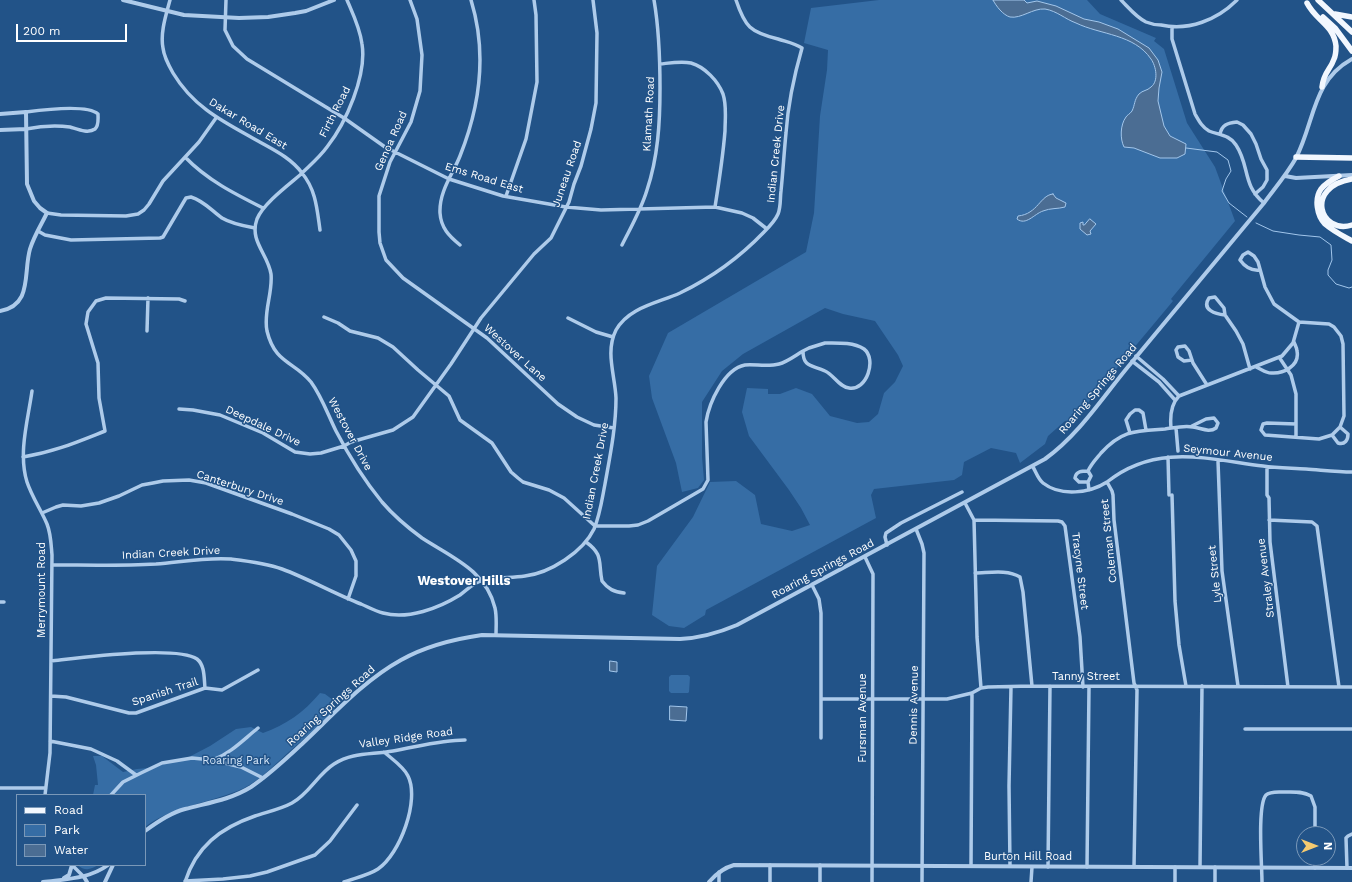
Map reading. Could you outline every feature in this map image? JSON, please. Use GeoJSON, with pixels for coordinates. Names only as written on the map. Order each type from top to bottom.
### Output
{"type":"FeatureCollection","features":[{"type":"Feature","properties":{"kind":"main road"},"geometry":{"type":"LineString","coordinates":[[1318,0],[1352,32]]}},
{"type":"Feature","properties":{"kind":"main road"},"geometry":{"type":"LineString","coordinates":[[1305,2],[1335,28],[1352,51]]}},
{"type":"Feature","properties":{"kind":"main road"},"geometry":{"type":"LineString","coordinates":[[1305,2],[1310,10],[1331,30],[1334,36],[1336,52],[1334,60],[1323,78],[1322,87]]}},
{"type":"Feature","properties":{"kind":"main road"},"geometry":{"type":"LineString","coordinates":[[1334,14],[1352,17]]}},
{"type":"Feature","properties":{"kind":"main road"},"geometry":{"type":"LineString","coordinates":[[1296,157],[1352,158]]}},
{"type":"Feature","properties":{"kind":"main road"},"geometry":{"type":"LineString","coordinates":[[1339,176],[1330,181],[1321,190],[1317,201],[1318,213],[1326,225],[1352,241]]}},
{"type":"Feature","properties":{"kind":"main road"},"geometry":{"type":"LineString","coordinates":[[1352,179],[1341,181],[1332,185],[1325,193],[1321,202],[1323,212],[1329,222],[1339,226],[1352,225]]}},
{"type":"Feature","properties":{"kind":"street"},"geometry":{"type":"LineString","coordinates":[[123,0],[190,16],[224,18],[256,18],[295,13],[334,0]]}},
{"type":"Feature","properties":{"kind":"street","name":"Dakar Road East"},"geometry":{"type":"LineString","coordinates":[[170,0],[162,44],[169,67],[184,89],[195,101],[216,118],[283,156],[302,173],[311,186],[316,201],[320,230]]}},
{"type":"Feature","properties":{"kind":"street","name":"Ems Road East"},"geometry":{"type":"LineString","coordinates":[[226,0],[224,18],[225,30],[229,40],[238,52],[246,59],[344,118],[385,147],[449,179],[506,196],[566,207],[601,210],[715,207],[742,213],[753,218],[767,228]]}},
{"type":"Feature","properties":{"kind":"street","name":"Firth Road"},"geometry":{"type":"LineString","coordinates":[[263,208],[315,161],[327,147],[344,118],[360,80],[363,65],[363,45],[361,35],[346,0]]}},
{"type":"Feature","properties":{"kind":"street","name":"Genoa Road"},"geometry":{"type":"LineString","coordinates":[[408,281],[386,260],[380,243],[379,196],[383,180],[395,152],[411,122],[420,91],[422,55],[416,19],[410,0]]}},
{"type":"Feature","properties":{"kind":"street"},"geometry":{"type":"LineString","coordinates":[[460,245],[446,232],[441,219],[441,199],[460,156],[476,107],[479,88],[480,42],[471,0]]}},
{"type":"Feature","properties":{"kind":"street"},"geometry":{"type":"LineString","coordinates":[[506,196],[526,139],[537,89],[538,64],[534,0]]}},
{"type":"Feature","properties":{"kind":"street","name":"Juneau Road"},"geometry":{"type":"LineString","coordinates":[[436,385],[481,318],[534,254],[552,238],[566,207],[581,166],[596,104],[597,33],[593,0]]}},
{"type":"Feature","properties":{"kind":"street","name":"Klamath Road"},"geometry":{"type":"LineString","coordinates":[[622,246],[640,209],[647,190],[656,155],[660,117],[660,46],[654,0]]}},
{"type":"Feature","properties":{"kind":"street","name":"Indian Creek Drive"},"geometry":{"type":"LineString","coordinates":[[52,565],[153,564],[206,559],[227,559],[270,565],[383,613],[401,614],[417,613],[442,604],[481,580],[526,576],[542,572],[554,566],[586,542],[595,526],[604,492],[614,428],[616,398],[611,364],[613,337],[622,322],[633,312],[695,286],[741,254],[778,216],[786,130],[794,79],[802,48],[791,42],[755,32],[745,22],[736,0]]}},
{"type":"Feature","properties":{"kind":"street"},"geometry":{"type":"LineString","coordinates":[[1121,0],[1137,16],[1145,21],[1151,24],[1172,27],[1185,27],[1217,16],[1237,0]]}},
{"type":"Feature","properties":{"kind":"street"},"geometry":{"type":"LineString","coordinates":[[1172,27],[1172,39],[1195,114],[1205,128],[1220,134],[1235,143],[1244,158],[1247,178],[1255,194],[1264,203]]}},
{"type":"Feature","properties":{"kind":"street","name":"Roaring Springs Road"},"geometry":{"type":"LineString","coordinates":[[146,830],[172,814],[220,801],[249,788],[284,761],[369,681],[397,662],[419,651],[439,643],[468,637],[496,635],[680,639],[718,633],[737,625],[865,557],[1051,455],[1072,436],[1285,176],[1296,157],[1322,87],[1340,67],[1352,59]]}},
{"type":"Feature","properties":{"kind":"street"},"geometry":{"type":"LineString","coordinates":[[660,64],[680,62],[698,66],[715,79],[723,94],[726,110],[724,146],[715,207]]}},
{"type":"Feature","properties":{"kind":"street"},"geometry":{"type":"LineString","coordinates":[[0,114],[48,109],[94,111],[98,114],[98,125],[94,130],[88,131],[46,125],[26,129],[0,130]]}},
{"type":"Feature","properties":{"kind":"street"},"geometry":{"type":"LineString","coordinates":[[26,112],[27,184],[34,201],[40,208],[47,213],[61,215],[126,216],[138,214],[149,204],[163,181],[200,142],[216,118]]}},
{"type":"Feature","properties":{"kind":"street"},"geometry":{"type":"LineString","coordinates":[[1220,134],[1223,125],[1236,122],[1247,130],[1254,139],[1268,174],[1267,180],[1263,187],[1255,194]]}},
{"type":"Feature","properties":{"kind":"street"},"geometry":{"type":"LineString","coordinates":[[38,231],[45,235],[70,240],[160,238],[163,237],[186,198],[191,197],[208,205],[222,218],[231,222],[255,228],[256,222],[263,208],[232,192],[205,175],[186,157]]}},
{"type":"Feature","properties":{"kind":"street"},"geometry":{"type":"LineString","coordinates":[[1285,176],[1296,178],[1352,175]]}},
{"type":"Feature","properties":{"kind":"street"},"geometry":{"type":"LineString","coordinates":[[0,311],[9,309],[17,303],[24,290],[27,260],[34,239],[47,213]]}},
{"type":"Feature","properties":{"kind":"street","name":"Westover Drive"},"geometry":{"type":"LineString","coordinates":[[255,228],[256,238],[267,261],[270,272],[271,281],[266,328],[278,356],[303,374],[311,382],[344,446],[362,476],[397,519],[423,538],[466,565],[481,580],[488,589],[496,610],[496,635]]}},
{"type":"Feature","properties":{"kind":"street"},"geometry":{"type":"LineString","coordinates":[[1260,270],[1255,271],[1243,265],[1240,260],[1243,255],[1248,252],[1254,256],[1258,262],[1265,287],[1274,304],[1299,322],[1329,324],[1334,327],[1341,336],[1344,365],[1344,416],[1340,427],[1332,435],[1319,439],[1265,435],[1261,430],[1263,424],[1267,423],[1296,424]]}},
{"type":"Feature","properties":{"kind":"street","name":"Westover Lane"},"geometry":{"type":"LineString","coordinates":[[408,281],[487,338],[558,404],[577,417],[594,425],[614,428]]}},
{"type":"Feature","properties":{"kind":"street"},"geometry":{"type":"LineString","coordinates":[[1225,316],[1211,312],[1207,307],[1209,298],[1215,297],[1221,302],[1224,308],[1225,316],[1243,344],[1250,369]]}},
{"type":"Feature","properties":{"kind":"street"},"geometry":{"type":"LineString","coordinates":[[23,457],[45,454],[62,449],[105,431],[99,398],[98,363],[86,324],[88,312],[93,303],[101,299],[148,298],[179,299],[186,301]]}},
{"type":"Feature","properties":{"kind":"street"},"geometry":{"type":"LineString","coordinates":[[146,331],[148,298]]}},
{"type":"Feature","properties":{"kind":"street"},"geometry":{"type":"LineString","coordinates":[[324,317],[338,323],[350,331],[378,338],[393,346],[418,370],[449,396],[460,420],[492,442],[512,472],[518,478],[523,482],[549,490],[564,498],[595,526],[638,525],[648,521],[703,489],[708,480],[706,422],[708,412],[711,403],[723,381],[732,372],[743,366],[780,364],[803,351],[809,348],[825,343],[859,346],[865,350],[868,355],[868,372],[865,379],[859,386],[853,388],[844,387],[828,372],[808,364],[804,360],[803,351]]}},
{"type":"Feature","properties":{"kind":"street"},"geometry":{"type":"LineString","coordinates":[[568,318],[596,332],[613,337]]}},
{"type":"Feature","properties":{"kind":"street"},"geometry":{"type":"LineString","coordinates":[[1171,428],[1171,413],[1175,400],[1179,396],[1279,357],[1294,342],[1299,322]]}},
{"type":"Feature","properties":{"kind":"street"},"geometry":{"type":"LineString","coordinates":[[1256,367],[1269,373],[1279,373],[1288,370],[1295,362],[1298,352],[1294,342]]}},
{"type":"Feature","properties":{"kind":"street"},"geometry":{"type":"LineString","coordinates":[[1192,360],[1184,361],[1178,357],[1176,350],[1178,347],[1185,346],[1189,351],[1192,360],[1207,385]]}},
{"type":"Feature","properties":{"kind":"street"},"geometry":{"type":"LineString","coordinates":[[1136,356],[1163,379],[1179,396]]}},
{"type":"Feature","properties":{"kind":"street"},"geometry":{"type":"LineString","coordinates":[[1279,357],[1291,375],[1296,394],[1296,437]]}},
{"type":"Feature","properties":{"kind":"street"},"geometry":{"type":"LineString","coordinates":[[1132,362],[1158,382],[1175,400]]}},
{"type":"Feature","properties":{"kind":"street","name":"Deepdale Drive"},"geometry":{"type":"LineString","coordinates":[[179,409],[220,415],[263,433],[295,452],[310,454],[321,453],[344,446],[351,442],[393,430],[413,417],[436,385]]}},
{"type":"Feature","properties":{"kind":"street","name":"Merrymount Road"},"geometry":{"type":"LineString","coordinates":[[32,391],[23,457],[27,481],[42,513],[50,536],[52,565],[50,753],[45,794]]}},
{"type":"Feature","properties":{"kind":"street"},"geometry":{"type":"LineString","coordinates":[[1130,433],[1126,420],[1135,410],[1139,410],[1143,413],[1146,430]]}},
{"type":"Feature","properties":{"kind":"street"},"geometry":{"type":"LineString","coordinates":[[1088,482],[1079,482],[1076,475],[1079,472],[1088,470],[1095,460],[1114,440],[1130,433],[1146,430],[1192,426],[1210,418],[1214,418],[1218,423],[1216,428],[1212,430],[1192,426]]}},
{"type":"Feature","properties":{"kind":"street"},"geometry":{"type":"LineString","coordinates":[[1332,435],[1338,443],[1343,444],[1345,442],[1348,434],[1340,427]]}},
{"type":"Feature","properties":{"kind":"street"},"geometry":{"type":"LineString","coordinates":[[1176,428],[1178,451]]}},
{"type":"Feature","properties":{"kind":"street","name":"Seymour Avenue"},"geometry":{"type":"LineString","coordinates":[[1108,482],[1120,473],[1141,464],[1152,460],[1178,456],[1267,467],[1352,472]]}},
{"type":"Feature","properties":{"kind":"street"},"geometry":{"type":"LineString","coordinates":[[1168,457],[1175,601],[1179,644],[1186,686]]}},
{"type":"Feature","properties":{"kind":"street","name":"Lyle Street"},"geometry":{"type":"LineString","coordinates":[[1218,461],[1222,571],[1238,686]]}},
{"type":"Feature","properties":{"kind":"street","name":"Coleman Street"},"geometry":{"type":"LineString","coordinates":[[1033,466],[1043,482],[1052,488],[1063,491],[1089,490],[1108,482],[1112,491],[1114,520],[1135,686],[1137,690],[1134,867]]}},
{"type":"Feature","properties":{"kind":"street","name":"Straley Avenue"},"geometry":{"type":"LineString","coordinates":[[1267,467],[1270,542],[1288,687]]}},
{"type":"Feature","properties":{"kind":"street"},"geometry":{"type":"LineString","coordinates":[[1088,470],[1091,476],[1088,482],[1089,490]]}},
{"type":"Feature","properties":{"kind":"street","name":"Canterbury Drive"},"geometry":{"type":"LineString","coordinates":[[42,513],[56,507],[81,506],[99,503],[142,486],[158,482],[189,480],[206,483],[292,514],[329,529],[339,535],[351,550],[356,562],[356,576],[348,599]]}},
{"type":"Feature","properties":{"kind":"street"},"geometry":{"type":"LineString","coordinates":[[887,545],[885,537],[886,533],[901,523],[962,492]]}},
{"type":"Feature","properties":{"kind":"street"},"geometry":{"type":"LineString","coordinates":[[965,503],[974,520],[976,637],[981,688]]}},
{"type":"Feature","properties":{"kind":"street","name":"Tracyne Street"},"geometry":{"type":"LineString","coordinates":[[974,520],[1058,521],[1062,522],[1065,526],[1080,637],[1083,687]]}},
{"type":"Feature","properties":{"kind":"street"},"geometry":{"type":"LineString","coordinates":[[1269,520],[1312,522],[1318,526],[1339,687]]}},
{"type":"Feature","properties":{"kind":"street","name":"Dennis Avenue"},"geometry":{"type":"LineString","coordinates":[[916,529],[924,553],[921,782],[922,882]]}},
{"type":"Feature","properties":{"kind":"street"},"geometry":{"type":"LineString","coordinates":[[586,542],[595,548],[598,553],[602,581],[614,592],[624,593]]}},
{"type":"Feature","properties":{"kind":"street","name":"Fursman Avenue"},"geometry":{"type":"LineString","coordinates":[[865,557],[873,574],[872,882]]}},
{"type":"Feature","properties":{"kind":"street"},"geometry":{"type":"LineString","coordinates":[[975,573],[1011,573],[1020,577],[1023,592],[1032,686]]}},
{"type":"Feature","properties":{"kind":"street"},"geometry":{"type":"LineString","coordinates":[[812,585],[819,599],[821,613],[821,738]]}},
{"type":"Feature","properties":{"kind":"street"},"geometry":{"type":"LineString","coordinates":[[51,661],[110,655],[167,653],[185,655],[200,662],[203,670],[205,688]]}},
{"type":"Feature","properties":{"kind":"street","name":"Spanish Trail"},"geometry":{"type":"LineString","coordinates":[[51,696],[66,697],[129,713],[136,713],[205,688],[222,690],[258,670]]}},
{"type":"Feature","properties":{"kind":"street"},"geometry":{"type":"LineString","coordinates":[[1010,866],[1009,786],[1011,686]]}},
{"type":"Feature","properties":{"kind":"street","name":"Tanny Street"},"geometry":{"type":"LineString","coordinates":[[821,700],[947,700],[972,693],[981,688],[1011,686],[1352,687]]}},
{"type":"Feature","properties":{"kind":"street"},"geometry":{"type":"LineString","coordinates":[[1048,866],[1050,686]]}},
{"type":"Feature","properties":{"kind":"street"},"geometry":{"type":"LineString","coordinates":[[1200,867],[1202,686]]}},
{"type":"Feature","properties":{"kind":"street"},"geometry":{"type":"LineString","coordinates":[[1087,867],[1089,687]]}},
{"type":"Feature","properties":{"kind":"street"},"geometry":{"type":"LineString","coordinates":[[971,866],[972,693]]}},
{"type":"Feature","properties":{"kind":"street"},"geometry":{"type":"LineString","coordinates":[[212,760],[230,752],[258,728]]}},
{"type":"Feature","properties":{"kind":"street"},"geometry":{"type":"LineString","coordinates":[[1245,729],[1352,729]]}},
{"type":"Feature","properties":{"kind":"street","name":"Valley Ridge Road"},"geometry":{"type":"LineString","coordinates":[[185,882],[195,858],[218,834],[247,819],[294,802],[334,764],[352,755],[384,752],[447,740],[465,740]]}},
{"type":"Feature","properties":{"kind":"street"},"geometry":{"type":"LineString","coordinates":[[50,742],[91,749],[117,761],[136,775]]}},
{"type":"Feature","properties":{"kind":"street"},"geometry":{"type":"LineString","coordinates":[[344,882],[377,870],[388,860],[401,837],[410,810],[412,795],[408,776],[402,768],[384,752]]}},
{"type":"Feature","properties":{"kind":"street"},"geometry":{"type":"LineString","coordinates":[[112,794],[123,782],[162,763],[192,758],[212,760],[241,767],[263,778]]}},
{"type":"Feature","properties":{"kind":"street"},"geometry":{"type":"LineString","coordinates":[[0,788],[46,788]]}},
{"type":"Feature","properties":{"kind":"street"},"geometry":{"type":"LineString","coordinates":[[1262,882],[1261,818],[1263,800],[1267,794],[1270,792],[1302,793],[1311,796],[1315,806],[1315,826]]}},
{"type":"Feature","properties":{"kind":"street"},"geometry":{"type":"LineString","coordinates":[[185,882],[250,876],[267,872],[315,855],[330,841],[357,805]]}},
{"type":"Feature","properties":{"kind":"street"},"geometry":{"type":"LineString","coordinates":[[1350,868],[1346,838],[1352,834]]}},
{"type":"Feature","properties":{"kind":"street","name":"Burton Hill Road"},"geometry":{"type":"LineString","coordinates":[[709,882],[719,872],[734,865],[1350,868]]}},
{"type":"Feature","properties":{"kind":"street"},"geometry":{"type":"LineString","coordinates":[[770,865],[770,882]]}},
{"type":"Feature","properties":{"kind":"street"},"geometry":{"type":"LineString","coordinates":[[820,865],[820,882]]}},
{"type":"Feature","properties":{"kind":"street"},"geometry":{"type":"LineString","coordinates":[[62,880],[69,875],[72,866]]}},
{"type":"Feature","properties":{"kind":"street"},"geometry":{"type":"LineString","coordinates":[[73,866],[84,876],[87,882]]}},
{"type":"Feature","properties":{"kind":"street"},"geometry":{"type":"LineString","coordinates":[[43,882],[84,876],[95,873],[106,866]]}},
{"type":"Feature","properties":{"kind":"street"},"geometry":{"type":"LineString","coordinates":[[106,882],[113,866]]}},
{"type":"Feature","properties":{"kind":"street"},"geometry":{"type":"LineString","coordinates":[[1031,882],[1032,867]]}},
{"type":"Feature","properties":{"kind":"street"},"geometry":{"type":"LineString","coordinates":[[1175,867],[1175,882]]}},
{"type":"Feature","properties":{"kind":"street"},"geometry":{"type":"LineString","coordinates":[[1215,868],[1215,882]]}},
{"type":"Feature","properties":{"kind":"street"},"geometry":{"type":"LineString","coordinates":[[719,872],[719,882]]}},
{"type":"Feature","properties":{"kind":"green space"},"geometry":{"type":"Polygon","coordinates":[[[879,0],[1087,0],[1100,14],[1156,38],[1154,41],[1164,49],[1187,123],[1215,167],[1235,221],[1171,299],[1173,301],[1077,416],[1071,420],[1065,421],[1048,436],[1045,444],[1020,463],[1016,453],[991,448],[964,462],[962,475],[954,480],[874,489],[871,495],[876,518],[706,610],[705,615],[684,628],[669,626],[652,615],[657,566],[693,517],[710,482],[736,481],[755,495],[761,524],[792,531],[810,525],[789,490],[749,436],[742,412],[747,388],[768,389],[768,394],[780,394],[796,388],[812,394],[830,416],[857,423],[869,422],[878,414],[884,393],[895,382],[903,366],[898,355],[875,321],[843,314],[825,308],[743,354],[722,371],[702,402],[702,457],[704,480],[698,488],[682,492],[676,463],[652,398],[649,376],[668,333],[806,252],[814,213],[820,116],[827,70],[828,50],[804,43],[811,8],[879,0]]]}},
{"type":"Feature","properties":{"kind":"green space"},"geometry":{"type":"Polygon","coordinates":[[[671,675],[688,675],[690,677],[688,693],[671,693],[669,691],[669,677],[671,675]]]}},
{"type":"Feature","properties":{"kind":"green space","name":"Roaring Park"},"geometry":{"type":"Polygon","coordinates":[[[320,693],[325,694],[333,700],[335,711],[263,775],[251,784],[232,793],[168,814],[146,826],[146,794],[93,794],[95,785],[98,785],[96,765],[93,756],[102,756],[123,772],[149,768],[187,758],[210,746],[236,729],[251,727],[263,733],[271,730],[287,722],[308,706],[320,693]]]}},
{"type":"Feature","properties":{"kind":"green space"},"geometry":{"type":"Polygon","coordinates":[[[79,866],[96,866],[88,869],[79,866]]]}},
{"type":"Feature","properties":{"kind":"water"},"geometry":{"type":"Polygon","coordinates":[[[993,0],[1024,0],[1027,3],[1037,1],[1056,6],[1084,19],[1099,22],[1118,29],[1149,48],[1158,60],[1162,72],[1158,101],[1164,126],[1170,136],[1186,144],[1185,154],[1177,158],[1160,158],[1134,148],[1124,147],[1121,132],[1124,120],[1132,111],[1136,98],[1139,94],[1154,84],[1156,77],[1154,65],[1144,51],[1126,40],[1086,27],[1049,10],[1041,9],[1010,17],[1000,10],[993,0]]]}},
{"type":"Feature","properties":{"kind":"water"},"geometry":{"type":"Polygon","coordinates":[[[1053,194],[1056,198],[1066,203],[1065,207],[1040,212],[1024,221],[1017,219],[1018,216],[1025,215],[1030,212],[1045,198],[1053,194]]]}},
{"type":"Feature","properties":{"kind":"water"},"geometry":{"type":"Polygon","coordinates":[[[1090,219],[1096,224],[1090,231],[1091,234],[1087,235],[1080,229],[1080,223],[1083,222],[1084,225],[1090,219]]]}},
{"type":"Feature","properties":{"kind":"water"},"geometry":{"type":"Polygon","coordinates":[[[610,661],[617,662],[617,672],[610,671],[610,661]]]}},
{"type":"Feature","properties":{"kind":"water"},"geometry":{"type":"Polygon","coordinates":[[[670,706],[687,707],[686,721],[670,720],[670,706]]]}},
{"type":"Feature","properties":{"kind":"waterway"},"geometry":{"type":"LineString","coordinates":[[1186,148],[1217,152],[1228,160],[1231,171],[1226,179],[1222,191],[1229,203],[1247,217]]}},
{"type":"Feature","properties":{"kind":"waterway"},"geometry":{"type":"LineString","coordinates":[[1256,223],[1273,231],[1320,237],[1331,245],[1332,260],[1328,270],[1328,275],[1336,284],[1349,288],[1352,287]]}},
{"type":"Feature","properties":{"kind":"district","name":"Westover Hills"},"geometry":{"type":"Point","coordinates":[464,581]}}]}
